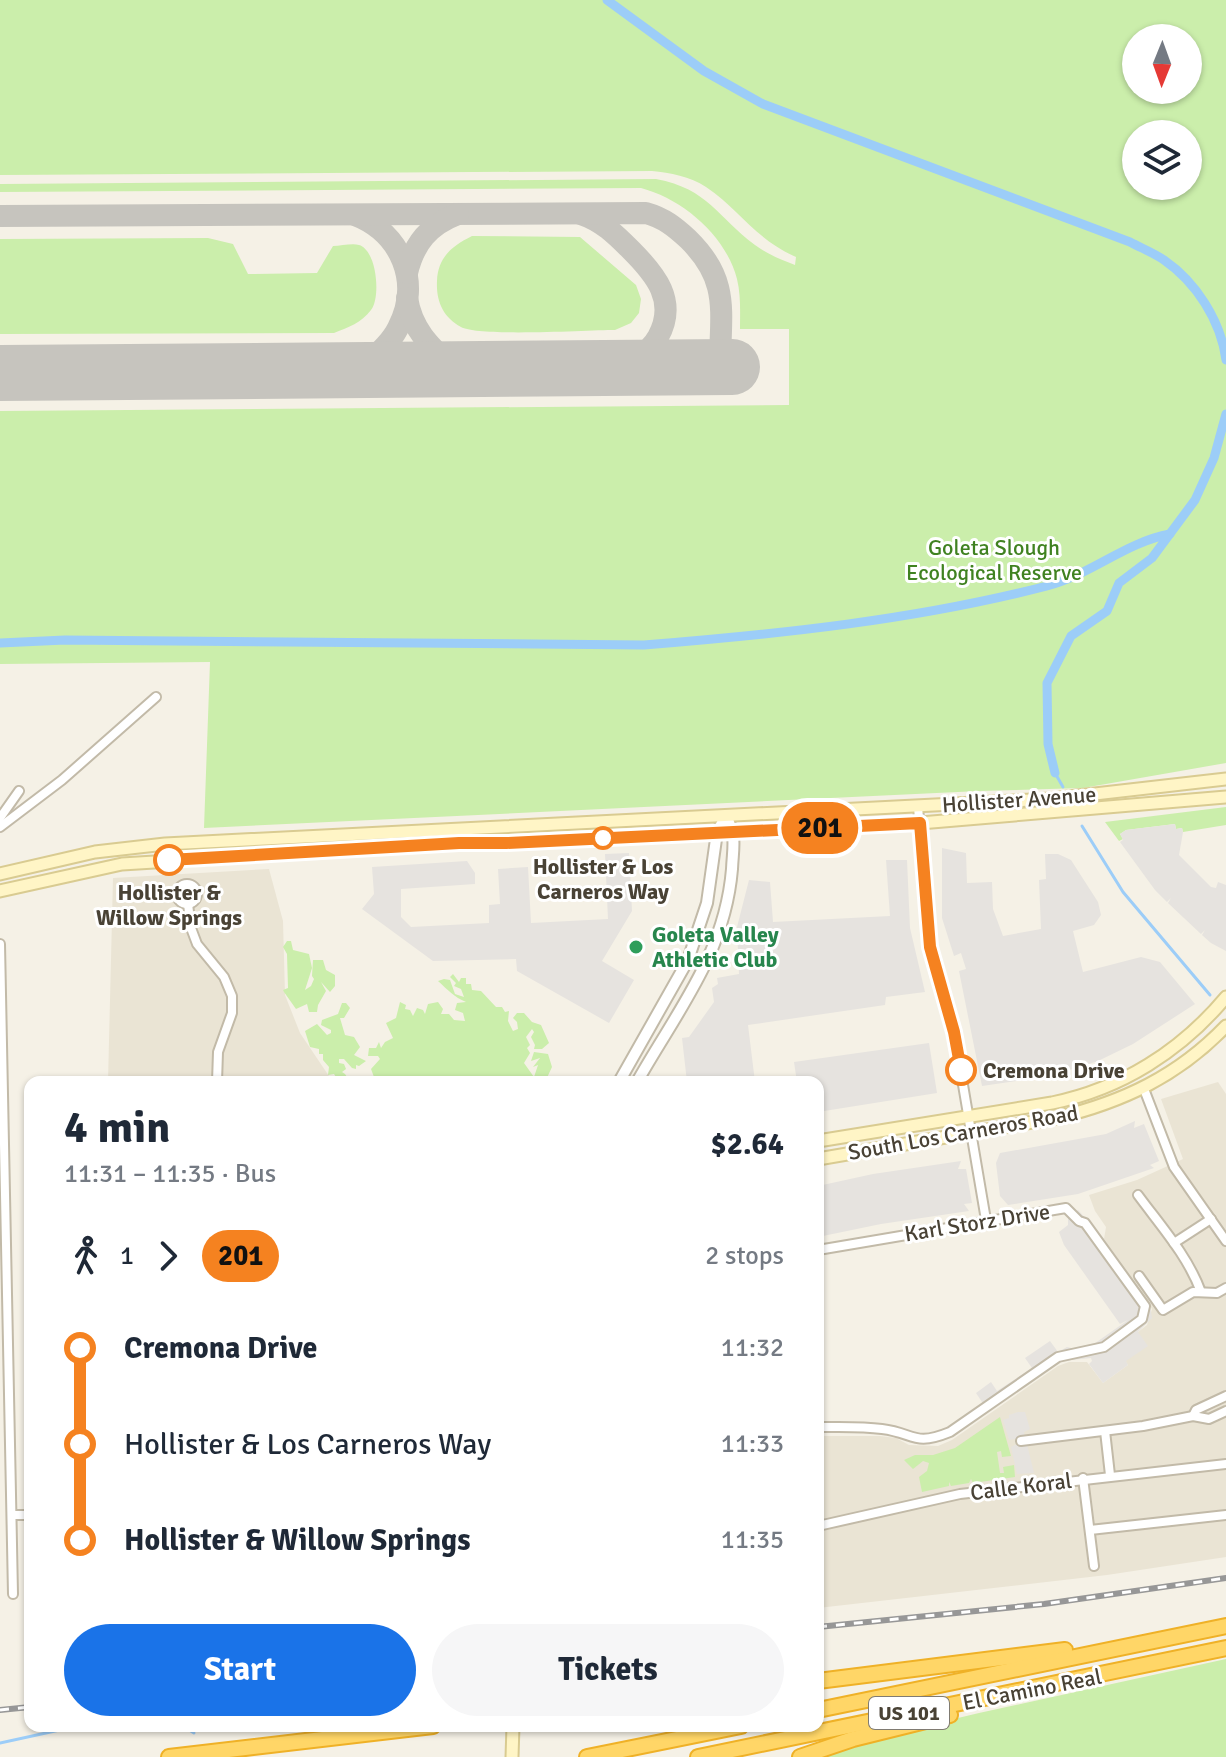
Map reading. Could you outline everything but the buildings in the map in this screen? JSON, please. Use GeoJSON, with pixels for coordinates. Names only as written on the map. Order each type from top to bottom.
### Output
{"type":"FeatureCollection","features":[{"type":"Feature","properties":{"kind":"highway","name":"El Camino Real"},"geometry":{"type":"LineString","coordinates":[[824,1709],[1226,1626]]}},
{"type":"Feature","properties":{"kind":"highway"},"geometry":{"type":"LineString","coordinates":[[824,1680],[1072,1650],[1175,1629],[1195,1632]]}},
{"type":"Feature","properties":{"kind":"highway","name":"El Camino Real"},"geometry":{"type":"LineString","coordinates":[[824,1731],[1226,1648]]}},
{"type":"Feature","properties":{"kind":"highway"},"geometry":{"type":"LineString","coordinates":[[800,1757],[853,1739],[1121,1671]]}},
{"type":"Feature","properties":{"kind":"highway"},"geometry":{"type":"LineString","coordinates":[[169,1757],[382,1732]]}},
{"type":"Feature","properties":{"kind":"highway"},"geometry":{"type":"LineString","coordinates":[[587,1757],[711,1732]]}},
{"type":"Feature","properties":{"kind":"highway","name":"El Camino Real"},"geometry":{"type":"LineString","coordinates":[[698,1757],[821,1732]]}},
{"type":"Feature","properties":{"kind":"main road","name":"Hollister Avenue"},"geometry":{"type":"LineString","coordinates":[[0,874],[95,852],[165,844],[1051,799],[1226,779]]}},
{"type":"Feature","properties":{"kind":"main road","name":"Hollister Avenue"},"geometry":{"type":"LineString","coordinates":[[0,891],[99,868],[166,861],[459,843],[920,823],[1226,797]]}},
{"type":"Feature","properties":{"kind":"main road","name":"South Los Carneros Road"},"geometry":{"type":"LineString","coordinates":[[824,1140],[1063,1100],[1112,1085],[1138,1072],[1190,1037],[1226,997]]}},
{"type":"Feature","properties":{"kind":"main road","name":"South Los Carneros Road"},"geometry":{"type":"LineString","coordinates":[[824,1158],[1088,1110],[1144,1089],[1191,1059],[1225,1028]]}},
{"type":"Feature","properties":{"kind":"main road"},"geometry":{"type":"LineString","coordinates":[[512,1757],[513,1732]]}},
{"type":"Feature","properties":{"kind":"street"},"geometry":{"type":"LineString","coordinates":[[0,827],[62,780],[156,697]]}},
{"type":"Feature","properties":{"kind":"street"},"geometry":{"type":"LineString","coordinates":[[0,818],[19,791]]}},
{"type":"Feature","properties":{"kind":"street"},"geometry":{"type":"LineString","coordinates":[[918,807],[930,947],[954,1032],[986,1220]]}},
{"type":"Feature","properties":{"kind":"street"},"geometry":{"type":"LineString","coordinates":[[622,1076],[688,960],[707,903],[717,832],[726,816]]}},
{"type":"Feature","properties":{"kind":"street"},"geometry":{"type":"LineString","coordinates":[[640,1076],[696,986],[718,937],[729,893],[734,833],[726,816]]}},
{"type":"Feature","properties":{"kind":"street"},"geometry":{"type":"LineString","coordinates":[[188,904],[197,944],[224,977],[232,996],[232,1013],[217,1061],[217,1076]]}},
{"type":"Feature","properties":{"kind":"street"},"geometry":{"type":"LineString","coordinates":[[0,944],[13,1594]]}},
{"type":"Feature","properties":{"kind":"street"},"geometry":{"type":"LineString","coordinates":[[627,1067],[637,1076]]}},
{"type":"Feature","properties":{"kind":"street"},"geometry":{"type":"LineString","coordinates":[[1144,1089],[1174,1167],[1226,1241]]}},
{"type":"Feature","properties":{"kind":"street"},"geometry":{"type":"LineString","coordinates":[[1138,1195],[1174,1243],[1201,1292]]}},
{"type":"Feature","properties":{"kind":"street","name":"Karl Storz Drive"},"geometry":{"type":"LineString","coordinates":[[824,1249],[1066,1208],[1085,1223],[1145,1306],[1142,1319],[1104,1347],[1058,1357],[950,1432],[934,1439],[913,1439],[878,1428],[824,1427]]}},
{"type":"Feature","properties":{"kind":"street"},"geometry":{"type":"LineString","coordinates":[[1174,1243],[1211,1219]]}},
{"type":"Feature","properties":{"kind":"street"},"geometry":{"type":"LineString","coordinates":[[1139,1276],[1163,1310],[1186,1295],[1217,1293],[1226,1288]]}},
{"type":"Feature","properties":{"kind":"street"},"geometry":{"type":"LineString","coordinates":[[1193,1416],[1196,1410],[1226,1396]]}},
{"type":"Feature","properties":{"kind":"street"},"geometry":{"type":"LineString","coordinates":[[1021,1441],[1193,1416],[1209,1419],[1226,1411]]}},
{"type":"Feature","properties":{"kind":"street"},"geometry":{"type":"LineString","coordinates":[[1105,1431],[1110,1475]]}},
{"type":"Feature","properties":{"kind":"street","name":"Calle Koral"},"geometry":{"type":"LineString","coordinates":[[824,1525],[939,1498],[1083,1478],[1226,1464]]}},
{"type":"Feature","properties":{"kind":"street"},"geometry":{"type":"LineString","coordinates":[[1083,1478],[1094,1566]]}},
{"type":"Feature","properties":{"kind":"street"},"geometry":{"type":"LineString","coordinates":[[12,1515],[24,1515]]}},
{"type":"Feature","properties":{"kind":"street"},"geometry":{"type":"LineString","coordinates":[[1090,1530],[1226,1515]]}},
{"type":"Feature","properties":{"kind":"shaded area"},"geometry":{"type":"Polygon","coordinates":[[[1175,824],[1176,829],[1182,828],[1183,832],[1179,855],[1211,887],[1216,888],[1218,882],[1226,885],[1226,951],[1211,943],[1202,935],[1205,930],[1201,934],[1168,903],[1171,898],[1167,902],[1155,890],[1120,842],[1123,840],[1120,834],[1126,830],[1175,824]]]}},
{"type":"Feature","properties":{"kind":"shaded area"},"geometry":{"type":"Polygon","coordinates":[[[942,848],[966,853],[967,883],[992,882],[993,909],[1003,936],[1041,929],[1039,880],[1046,879],[1045,854],[1058,854],[1071,860],[1098,902],[1101,915],[1094,925],[1073,931],[1083,972],[1141,957],[1160,962],[1195,1004],[1133,1044],[1098,1061],[1051,1076],[982,1086],[959,971],[966,969],[961,953],[954,956],[942,918],[942,848]]]}},
{"type":"Feature","properties":{"kind":"shaded area"},"geometry":{"type":"Polygon","coordinates":[[[629,853],[632,911],[602,961],[634,980],[609,1023],[517,971],[516,959],[433,961],[362,909],[374,894],[372,867],[467,861],[475,873],[475,884],[401,889],[401,917],[411,927],[489,923],[489,905],[500,904],[498,869],[528,867],[531,923],[608,919],[605,854],[629,853]]]}},
{"type":"Feature","properties":{"kind":"shaded area"},"geometry":{"type":"Polygon","coordinates":[[[886,860],[907,860],[910,928],[925,992],[886,997],[885,1005],[748,1025],[754,1076],[686,1076],[682,1038],[689,1037],[714,1002],[712,988],[718,984],[717,978],[739,974],[737,927],[749,880],[770,882],[773,922],[890,916],[886,860]]]}},
{"type":"Feature","properties":{"kind":"shaded area"},"geometry":{"type":"Polygon","coordinates":[[[269,869],[283,921],[285,995],[300,1033],[329,1076],[108,1076],[113,878],[269,869]]]}},
{"type":"Feature","properties":{"kind":"shaded area"},"geometry":{"type":"Polygon","coordinates":[[[929,1043],[937,1093],[824,1111],[824,1076],[796,1076],[794,1062],[929,1043]]]}},
{"type":"Feature","properties":{"kind":"shaded area"},"geometry":{"type":"Polygon","coordinates":[[[1218,1082],[1226,1094],[1226,1557],[1107,1575],[824,1607],[824,1436],[880,1436],[896,1438],[909,1445],[938,1446],[952,1440],[1058,1366],[1069,1362],[1087,1362],[1103,1383],[1128,1365],[1125,1361],[1138,1332],[1147,1325],[1152,1309],[1104,1239],[1106,1227],[1089,1195],[1137,1180],[1183,1159],[1161,1099],[1218,1082]]]}},
{"type":"Feature","properties":{"kind":"shaded area"},"geometry":{"type":"Polygon","coordinates":[[[1135,1121],[1134,1128],[1144,1124],[1159,1161],[1150,1165],[1154,1168],[1078,1194],[1008,1205],[1000,1196],[996,1163],[1000,1153],[1106,1134],[1135,1121]]]}},
{"type":"Feature","properties":{"kind":"shaded area"},"geometry":{"type":"Polygon","coordinates":[[[961,1161],[958,1169],[966,1169],[972,1203],[964,1204],[969,1211],[824,1236],[824,1185],[961,1161]]]}},
{"type":"Feature","properties":{"kind":"shaded area"},"geometry":{"type":"Polygon","coordinates":[[[1078,1210],[1104,1239],[1150,1305],[1152,1318],[1138,1332],[1148,1346],[1103,1383],[1089,1364],[1091,1358],[1062,1361],[988,1411],[976,1393],[991,1382],[997,1391],[1032,1368],[1025,1358],[1050,1341],[1058,1352],[1067,1347],[1091,1346],[1128,1320],[1120,1324],[1064,1245],[1059,1232],[1068,1225],[1068,1217],[1078,1210]]]}},
{"type":"Feature","properties":{"kind":"shaded area"},"geometry":{"type":"Polygon","coordinates":[[[1025,1412],[1030,1429],[1024,1432],[1034,1473],[1017,1474],[1011,1447],[1017,1444],[1015,1439],[1009,1440],[1003,1420],[1025,1412]]]}},
{"type":"Feature","properties":{"kind":"green space","name":"Goleta Slough Ecological Reserve"},"geometry":{"type":"Polygon","coordinates":[[[0,0],[1226,0],[1226,763],[1083,788],[204,828],[210,662],[0,664],[0,411],[789,405],[789,329],[740,329],[738,285],[723,248],[687,210],[641,188],[0,192],[0,184],[656,179],[701,197],[755,245],[795,265],[796,257],[769,242],[700,183],[652,171],[0,175],[0,0]]]}},
{"type":"Feature","properties":{"kind":"green space"},"geometry":{"type":"Polygon","coordinates":[[[472,236],[580,237],[636,285],[641,299],[639,313],[631,323],[615,330],[489,332],[461,327],[439,302],[438,273],[447,253],[472,236]]]}},
{"type":"Feature","properties":{"kind":"green space"},"geometry":{"type":"Polygon","coordinates":[[[208,238],[233,244],[248,274],[317,273],[333,246],[359,245],[370,256],[376,275],[374,304],[359,321],[334,333],[0,334],[0,239],[208,238]]]}},
{"type":"Feature","properties":{"kind":"green space"},"geometry":{"type":"Polygon","coordinates":[[[1226,807],[1226,825],[1183,832],[1182,828],[1176,829],[1175,824],[1126,830],[1120,834],[1123,839],[1119,841],[1105,822],[1226,807]]]}},
{"type":"Feature","properties":{"kind":"green space"},"geometry":{"type":"Polygon","coordinates":[[[291,941],[293,950],[309,954],[312,968],[305,990],[314,979],[313,960],[323,960],[326,970],[335,975],[335,986],[330,992],[321,982],[326,991],[317,1012],[309,1012],[307,1004],[296,1009],[283,990],[288,988],[287,954],[283,947],[291,941]]]}},
{"type":"Feature","properties":{"kind":"green space"},"geometry":{"type":"Polygon","coordinates":[[[453,974],[459,982],[461,978],[466,978],[466,984],[471,984],[472,990],[481,991],[496,1007],[509,1011],[508,1021],[513,1031],[518,1029],[513,1018],[517,1013],[524,1013],[532,1022],[541,1025],[549,1043],[542,1049],[534,1049],[532,1029],[526,1037],[530,1053],[524,1063],[533,1076],[374,1076],[371,1069],[380,1059],[378,1056],[368,1056],[369,1048],[376,1048],[379,1042],[381,1048],[393,1038],[386,1023],[396,1018],[400,1002],[413,1016],[417,1008],[425,1014],[428,1004],[438,1002],[443,1009],[441,1014],[465,1021],[463,1013],[455,1010],[457,1003],[466,1002],[455,996],[438,981],[450,980],[455,994],[464,997],[450,977],[453,974]]]}},
{"type":"Feature","properties":{"kind":"green space"},"geometry":{"type":"Polygon","coordinates":[[[342,1003],[346,1003],[350,1008],[344,1018],[340,1018],[345,1035],[354,1037],[360,1047],[354,1055],[366,1061],[356,1065],[356,1069],[344,1059],[339,1059],[339,1063],[344,1064],[346,1069],[342,1072],[346,1076],[328,1075],[329,1067],[323,1060],[323,1054],[319,1054],[319,1049],[310,1047],[305,1031],[317,1024],[327,1035],[331,1033],[321,1025],[322,1020],[338,1014],[342,1003]]]}},
{"type":"Feature","properties":{"kind":"green space"},"geometry":{"type":"Polygon","coordinates":[[[534,1052],[548,1054],[552,1067],[548,1076],[534,1076],[538,1065],[533,1067],[540,1058],[531,1061],[534,1052]]]}},
{"type":"Feature","properties":{"kind":"green space"},"geometry":{"type":"Polygon","coordinates":[[[1000,1417],[1011,1456],[1002,1457],[1001,1451],[997,1452],[1000,1473],[1004,1473],[1003,1467],[1014,1465],[1015,1477],[973,1483],[971,1479],[969,1483],[951,1486],[949,1482],[949,1486],[922,1492],[919,1477],[927,1471],[929,1463],[923,1461],[913,1469],[904,1460],[955,1448],[1000,1417]]]}},
{"type":"Feature","properties":{"kind":"green space"},"geometry":{"type":"Polygon","coordinates":[[[1226,1659],[1226,1757],[814,1757],[857,1742],[1226,1659]]]}},
{"type":"Feature","properties":{"kind":"waterway"},"geometry":{"type":"LineString","coordinates":[[607,0],[704,71],[763,104],[1130,242],[1160,257],[1186,279],[1205,304],[1219,331],[1226,360]]}},
{"type":"Feature","properties":{"kind":"waterway"},"geometry":{"type":"LineString","coordinates":[[1055,773],[1048,744],[1047,683],[1071,636],[1107,611],[1119,583],[1152,558],[1195,500],[1214,458],[1226,414]]}},
{"type":"Feature","properties":{"kind":"waterway"},"geometry":{"type":"LineString","coordinates":[[0,643],[65,640],[644,645],[695,641],[897,617],[997,598],[1063,581],[1138,544],[1170,534]]}},
{"type":"Feature","properties":{"kind":"waterway"},"geometry":{"type":"LineString","coordinates":[[1055,773],[1063,787]]}},
{"type":"Feature","properties":{"kind":"waterway"},"geometry":{"type":"LineString","coordinates":[[1082,826],[1123,892],[1210,995]]}},
{"type":"Feature","properties":{"kind":"waterway"},"geometry":{"type":"LineString","coordinates":[[0,1743],[50,1732]]}},
{"type":"Feature","properties":{"kind":"taxiway"},"geometry":{"type":"LineString","coordinates":[[0,216],[646,213],[664,220],[688,239],[711,269],[720,298],[720,367]]}},
{"type":"Feature","properties":{"kind":"taxiway"},"geometry":{"type":"LineString","coordinates":[[407,273],[424,236],[458,214]]}},
{"type":"Feature","properties":{"kind":"taxiway"},"geometry":{"type":"LineString","coordinates":[[581,214],[602,224],[631,250],[655,279],[665,300],[664,324],[658,337],[628,368]]}},
{"type":"Feature","properties":{"kind":"taxiway"},"geometry":{"type":"LineString","coordinates":[[355,215],[371,223],[395,247],[403,261],[408,293],[405,311],[395,334],[361,370]]}},
{"type":"Feature","properties":{"kind":"taxiway"},"geometry":{"type":"LineString","coordinates":[[407,298],[418,329],[455,370]]}},
{"type":"Feature","properties":{"kind":"runway"},"geometry":{"type":"LineString","coordinates":[[0,373],[732,367]]}},
{"type":"Feature","properties":{"kind":"railway"},"geometry":{"type":"LineString","coordinates":[[824,1626],[1044,1604],[1226,1578]]}},
{"type":"Feature","properties":{"kind":"railway"},"geometry":{"type":"LineString","coordinates":[[0,1710],[24,1708]]}},
{"type":"Feature","properties":{"kind":"bus line","name":"201"},"geometry":{"type":"LineString","coordinates":[[169,860],[459,843],[920,823],[930,947],[954,1032],[961,1070]]}},
{"type":"Feature","properties":{"kind":"place","name":"Hollister & Los Carneros Way"},"geometry":{"type":"Point","coordinates":[603,838]}},
{"type":"Feature","properties":{"kind":"place","name":"Hollister & Willow Springs"},"geometry":{"type":"Point","coordinates":[169,860]}},
{"type":"Feature","properties":{"kind":"place","name":"Goleta Valley Athletic Club"},"geometry":{"type":"Point","coordinates":[636,947]}},
{"type":"Feature","properties":{"kind":"place","name":"Cremona Drive"},"geometry":{"type":"Point","coordinates":[961,1070]}}]}
